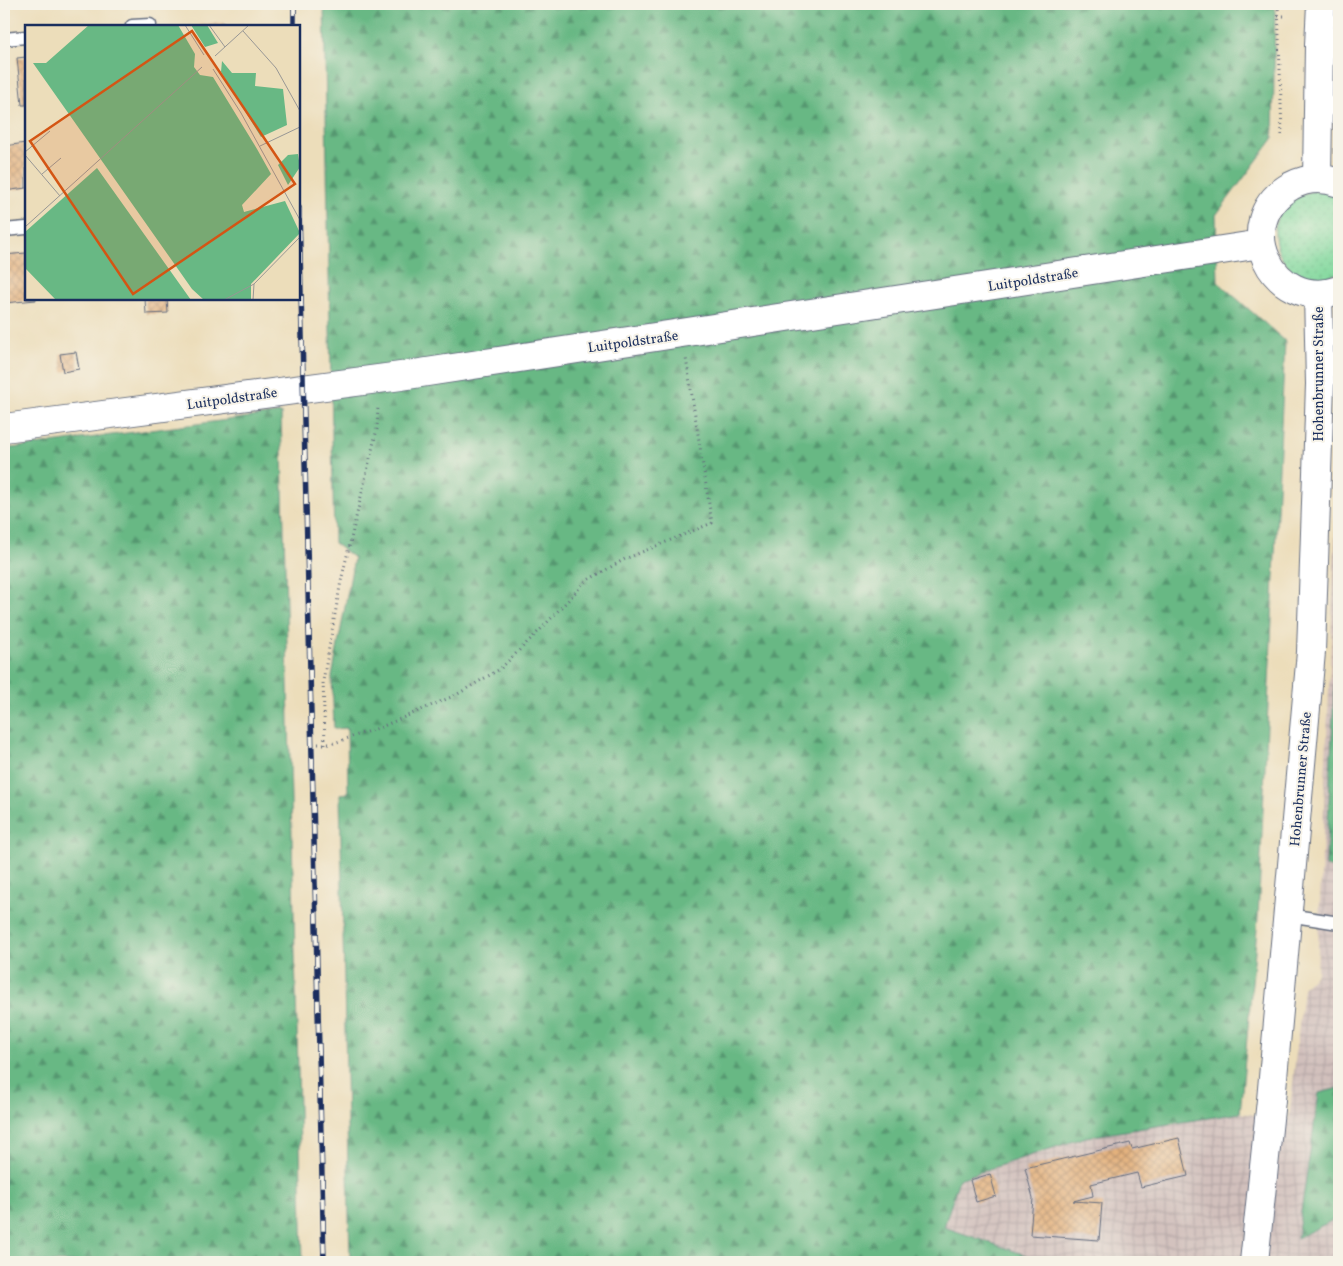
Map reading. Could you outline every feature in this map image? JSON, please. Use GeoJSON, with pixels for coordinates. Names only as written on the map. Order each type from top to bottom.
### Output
{"type":"FeatureCollection","features":[{"type":"Feature","properties":{"kind":"street"},"geometry":{"type":"LineString","coordinates":[[1321,4],[1319,45],[1328,181],[1298,182],[1281,192],[1269,206],[1262,224],[1261,244],[1266,259],[1274,273],[1287,284],[1302,292],[1329,292]]}},
{"type":"Feature","properties":{"kind":"street","name":"Luitpoldstraße"},"geometry":{"type":"LineString","coordinates":[[4,428],[401,376],[1261,244]]}},
{"type":"Feature","properties":{"kind":"street","name":"Hohenbrunner Straße"},"geometry":{"type":"LineString","coordinates":[[1254,1262],[1288,915],[1311,652],[1320,384],[1329,292]]}},
{"type":"Feature","properties":{"kind":"lane"},"geometry":{"type":"LineString","coordinates":[[141,25],[150,24]]}},
{"type":"Feature","properties":{"kind":"lane"},"geometry":{"type":"LineString","coordinates":[[4,39],[25,37]]}},
{"type":"Feature","properties":{"kind":"lane"},"geometry":{"type":"LineString","coordinates":[[4,230],[25,228]]}},
{"type":"Feature","properties":{"kind":"lane"},"geometry":{"type":"LineString","coordinates":[[1288,915],[1339,923]]}},
{"type":"Feature","properties":{"kind":"path"},"geometry":{"type":"LineString","coordinates":[[1278,4],[1282,136]]}},
{"type":"Feature","properties":{"kind":"path"},"geometry":{"type":"LineString","coordinates":[[1278,16],[1288,16]]}},
{"type":"Feature","properties":{"kind":"path"},"geometry":{"type":"LineString","coordinates":[[318,744],[331,744],[381,727],[456,695],[500,669],[544,627],[586,580],[625,559],[712,523],[688,372]]}},
{"type":"Feature","properties":{"kind":"path"},"geometry":{"type":"LineString","coordinates":[[324,744],[323,681],[341,581],[377,429],[378,397]]}},
{"type":"Feature","properties":{"kind":"shaded area"},"geometry":{"type":"Polygon","coordinates":[[[1339,454],[1339,584],[1326,866],[1339,869],[1339,1088],[1319,1093],[1297,1238],[1339,1217],[1339,1262],[1046,1262],[944,1227],[959,1179],[1086,1137],[1240,1113],[1289,1120],[1303,988],[1317,973],[1339,454]]]}},
{"type":"Feature","properties":{"kind":"green space"},"geometry":{"type":"Polygon","coordinates":[[[324,4],[1275,4],[1273,139],[1216,215],[1218,282],[1285,341],[1258,918],[1240,1113],[1086,1137],[959,1179],[944,1227],[1046,1262],[350,1262],[340,794],[348,793],[347,728],[334,729],[332,677],[354,558],[334,543],[324,4]]]}},
{"type":"Feature","properties":{"kind":"green space"},"geometry":{"type":"Polygon","coordinates":[[[1312,191],[1326,192],[1339,197],[1339,272],[1323,278],[1308,277],[1292,269],[1281,257],[1275,240],[1275,226],[1280,213],[1295,199],[1312,191]]]}},
{"type":"Feature","properties":{"kind":"green space"},"geometry":{"type":"Polygon","coordinates":[[[281,413],[303,1262],[4,1262],[4,449],[281,413]]]}},
{"type":"Feature","properties":{"kind":"green space"},"geometry":{"type":"Polygon","coordinates":[[[1339,584],[1339,869],[1326,867],[1339,584]]]}},
{"type":"Feature","properties":{"kind":"green space"},"geometry":{"type":"Polygon","coordinates":[[[1339,1088],[1339,1217],[1297,1238],[1319,1093],[1339,1088]]]}},
{"type":"Feature","properties":{"kind":"building"},"geometry":{"type":"Polygon","coordinates":[[[224,23],[224,25],[200,25],[224,23]]]}},
{"type":"Feature","properties":{"kind":"building"},"geometry":{"type":"Polygon","coordinates":[[[25,57],[25,105],[22,105],[17,58],[25,57]]]}},
{"type":"Feature","properties":{"kind":"building"},"geometry":{"type":"Polygon","coordinates":[[[25,143],[25,188],[4,191],[4,146],[25,143]]]}},
{"type":"Feature","properties":{"kind":"building"},"geometry":{"type":"Polygon","coordinates":[[[25,253],[25,300],[36,300],[4,303],[4,255],[25,253]]]}},
{"type":"Feature","properties":{"kind":"building"},"geometry":{"type":"Polygon","coordinates":[[[145,300],[167,300],[168,313],[146,314],[145,300]]]}},
{"type":"Feature","properties":{"kind":"building"},"geometry":{"type":"Polygon","coordinates":[[[76,352],[79,369],[63,372],[60,354],[76,352]]]}},
{"type":"Feature","properties":{"kind":"building"},"geometry":{"type":"Polygon","coordinates":[[[1179,1138],[1188,1176],[1141,1187],[1137,1173],[1091,1184],[1093,1196],[1073,1201],[1102,1203],[1099,1240],[1030,1235],[1033,1198],[1025,1168],[1130,1143],[1132,1149],[1179,1138]]]}},
{"type":"Feature","properties":{"kind":"building"},"geometry":{"type":"Polygon","coordinates":[[[990,1174],[996,1196],[976,1202],[970,1180],[990,1174]]]}},
{"type":"Feature","properties":{"kind":"railway"},"geometry":{"type":"LineString","coordinates":[[294,4],[294,25]]}},
{"type":"Feature","properties":{"kind":"railway"},"geometry":{"type":"LineString","coordinates":[[300,250],[324,1262]]}}]}
